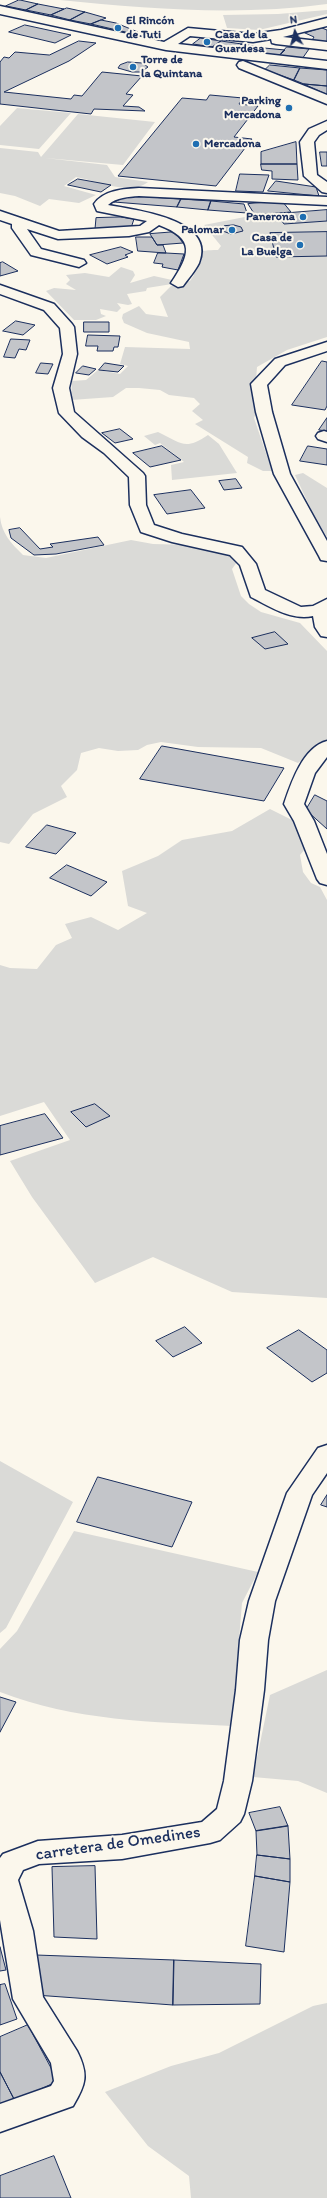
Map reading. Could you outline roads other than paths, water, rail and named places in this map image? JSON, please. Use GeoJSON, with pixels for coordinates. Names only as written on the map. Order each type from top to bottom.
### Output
{"type":"FeatureCollection","features":[{"type":"Feature","properties":{"kind":"street"},"geometry":{"type":"LineString","coordinates":[[0,10],[166,46],[231,56],[327,65]]}},
{"type":"Feature","properties":{"kind":"street"},"geometry":{"type":"LineString","coordinates":[[253,38],[282,34],[327,22]]}},
{"type":"Feature","properties":{"kind":"street"},"geometry":{"type":"LineString","coordinates":[[166,46],[188,32],[327,46]]}},
{"type":"Feature","properties":{"kind":"street"},"geometry":{"type":"LineString","coordinates":[[231,56],[238,63],[327,100]]}},
{"type":"Feature","properties":{"kind":"street"},"geometry":{"type":"LineString","coordinates":[[327,125],[314,132],[307,142],[310,176],[327,190]]}},
{"type":"Feature","properties":{"kind":"street"},"geometry":{"type":"LineString","coordinates":[[178,283],[188,271],[193,257],[194,246],[191,236],[179,227],[157,220],[102,208],[101,204],[106,198],[117,194],[139,192],[327,201]]}},
{"type":"Feature","properties":{"kind":"street"},"geometry":{"type":"LineString","coordinates":[[0,215],[58,235],[129,232],[144,229],[157,220]]}},
{"type":"Feature","properties":{"kind":"street"},"geometry":{"type":"LineString","coordinates":[[19,222],[19,228],[36,252],[79,263]]}},
{"type":"Feature","properties":{"kind":"street"},"geometry":{"type":"LineString","coordinates":[[0,290],[49,307],[67,327],[70,354],[60,388],[67,414],[88,434],[110,450],[138,476],[138,505],[148,528],[178,538],[236,551],[248,564],[257,593],[294,611],[323,607],[324,627],[327,632]]}},
{"type":"Feature","properties":{"kind":"street"},"geometry":{"type":"LineString","coordinates":[[327,346],[280,362],[259,384],[264,412],[282,474],[327,556]]}},
{"type":"Feature","properties":{"kind":"street"},"geometry":{"type":"LineString","coordinates":[[327,747],[318,754],[306,771],[294,804],[304,821],[327,879]]}},
{"type":"Feature","properties":{"kind":"street","name":"carretera de Omedines"},"geometry":{"type":"LineString","coordinates":[[0,2118],[62,2096],[70,2084],[66,2060],[28,1999],[18,1931],[3,1879],[13,1862],[38,1853],[122,1847],[177,1839],[210,1832],[230,1814],[238,1781],[250,1690],[254,1640],[262,1601],[300,1493],[327,1454]]}},
{"type":"Feature","properties":{"kind":"place","name":"El Rincón de Tuti"},"geometry":{"type":"Point","coordinates":[118,28]}},
{"type":"Feature","properties":{"kind":"place","name":"Casa de la Guardesa"},"geometry":{"type":"Point","coordinates":[207,42]}},
{"type":"Feature","properties":{"kind":"place","name":"Torre de la Quintana"},"geometry":{"type":"Point","coordinates":[133,67]}},
{"type":"Feature","properties":{"kind":"place","name":"Parking Mercadona"},"geometry":{"type":"Point","coordinates":[289,108]}},
{"type":"Feature","properties":{"kind":"place","name":"Mercadona"},"geometry":{"type":"Point","coordinates":[196,144]}},
{"type":"Feature","properties":{"kind":"place","name":"Panerona"},"geometry":{"type":"Point","coordinates":[303,217]}},
{"type":"Feature","properties":{"kind":"place","name":"Palomar"},"geometry":{"type":"Point","coordinates":[232,230]}},
{"type":"Feature","properties":{"kind":"place","name":"Casa de La Buelga"},"geometry":{"type":"Point","coordinates":[300,245]}}]}
